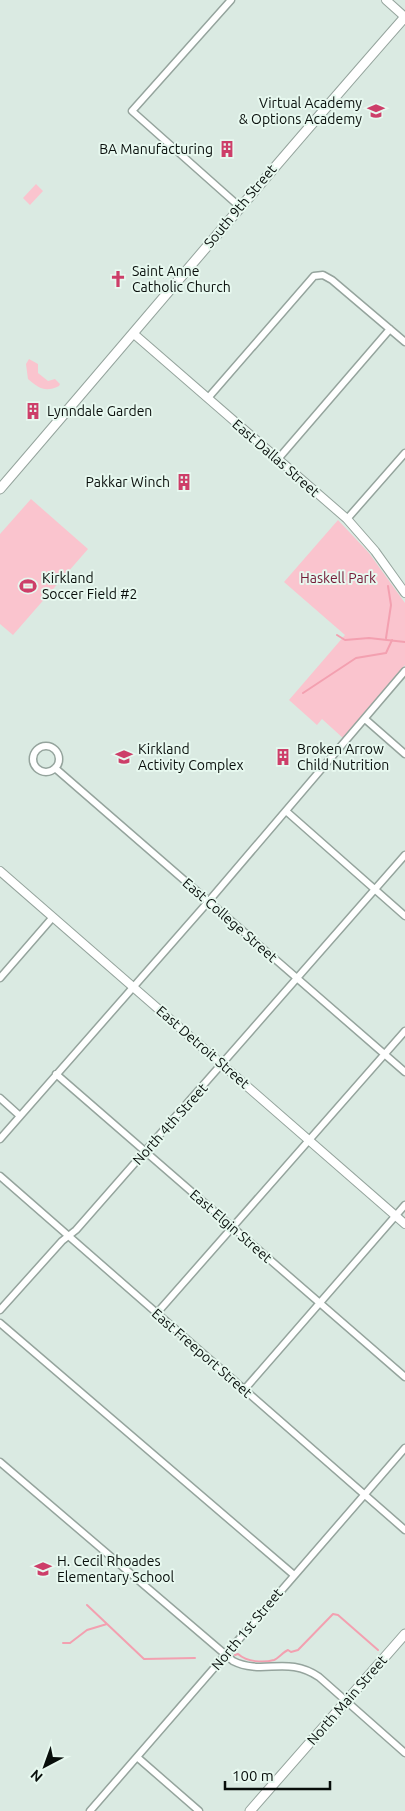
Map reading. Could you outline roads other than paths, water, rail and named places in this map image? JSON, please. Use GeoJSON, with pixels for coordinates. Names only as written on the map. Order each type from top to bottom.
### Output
{"type":"FeatureCollection","features":[{"type":"Feature","properties":{"kind":"main road","name":"South 9th Street"},"geometry":{"type":"LineString","coordinates":[[0,489],[134,334],[240,206],[405,17]]}},
{"type":"Feature","properties":{"kind":"main road","name":"North Main Street"},"geometry":{"type":"LineString","coordinates":[[250,1811],[405,1634]]}},
{"type":"Feature","properties":{"kind":"street"},"geometry":{"type":"LineString","coordinates":[[231,0],[146,97],[132,110],[240,206]]}},
{"type":"Feature","properties":{"kind":"street"},"geometry":{"type":"LineString","coordinates":[[386,0],[405,17]]}},
{"type":"Feature","properties":{"kind":"street"},"geometry":{"type":"LineString","coordinates":[[208,398],[310,279],[318,275],[332,280],[405,342]]}},
{"type":"Feature","properties":{"kind":"street"},"geometry":{"type":"LineString","coordinates":[[278,459],[390,329]]}},
{"type":"Feature","properties":{"kind":"street","name":"East Dallas Street"},"geometry":{"type":"LineString","coordinates":[[134,334],[347,519],[375,551],[405,593]]}},
{"type":"Feature","properties":{"kind":"street"},"geometry":{"type":"LineString","coordinates":[[347,519],[405,453]]}},
{"type":"Feature","properties":{"kind":"street"},"geometry":{"type":"LineString","coordinates":[[0,1139],[286,812],[405,671]]}},
{"type":"Feature","properties":{"kind":"street"},"geometry":{"type":"LineString","coordinates":[[364,719],[405,754]]}},
{"type":"Feature","properties":{"kind":"street","name":"East College Street"},"geometry":{"type":"LineString","coordinates":[[43,746],[54,749],[59,757],[55,768],[47,772],[38,770],[32,758],[36,750],[43,746]]}},
{"type":"Feature","properties":{"kind":"street","name":"East College Street"},"geometry":{"type":"LineString","coordinates":[[55,768],[405,1072]]}},
{"type":"Feature","properties":{"kind":"street"},"geometry":{"type":"LineString","coordinates":[[286,812],[405,916]]}},
{"type":"Feature","properties":{"kind":"street","name":"North 4th Street"},"geometry":{"type":"LineString","coordinates":[[0,1310],[223,1065],[405,855]]}},
{"type":"Feature","properties":{"kind":"street","name":"East Detroit Street"},"geometry":{"type":"LineString","coordinates":[[0,871],[405,1224]]}},
{"type":"Feature","properties":{"kind":"street"},"geometry":{"type":"LineString","coordinates":[[0,978],[53,917]]}},
{"type":"Feature","properties":{"kind":"street"},"geometry":{"type":"LineString","coordinates":[[157,1313],[405,1032]]}},
{"type":"Feature","properties":{"kind":"street","name":"East Elgin Street"},"geometry":{"type":"LineString","coordinates":[[56,1074],[405,1377]]}},
{"type":"Feature","properties":{"kind":"street"},"geometry":{"type":"LineString","coordinates":[[0,1098],[20,1116]]}},
{"type":"Feature","properties":{"kind":"street","name":"East Freeport Street"},"geometry":{"type":"LineString","coordinates":[[0,1176],[405,1530]]}},
{"type":"Feature","properties":{"kind":"street"},"geometry":{"type":"LineString","coordinates":[[244,1390],[405,1205]]}},
{"type":"Feature","properties":{"kind":"street"},"geometry":{"type":"LineString","coordinates":[[0,1323],[294,1575]]}},
{"type":"Feature","properties":{"kind":"street","name":"North 1st Street"},"geometry":{"type":"LineString","coordinates":[[90,1811],[405,1448]]}},
{"type":"Feature","properties":{"kind":"street"},"geometry":{"type":"LineString","coordinates":[[0,1462],[233,1661],[246,1666],[290,1665],[306,1670],[319,1677],[405,1753]]}},
{"type":"Feature","properties":{"kind":"street"},"geometry":{"type":"LineString","coordinates":[[137,1758],[199,1811]]}},
{"type":"Feature","properties":{"kind":"waterway"},"geometry":{"type":"LineString","coordinates":[[386,638],[391,605],[388,586]]}},
{"type":"Feature","properties":{"kind":"waterway"},"geometry":{"type":"LineString","coordinates":[[337,635],[345,640],[369,638],[405,642]]}},
{"type":"Feature","properties":{"kind":"waterway"},"geometry":{"type":"LineString","coordinates":[[303,693],[356,658],[386,653],[392,640]]}},
{"type":"Feature","properties":{"kind":"waterway"},"geometry":{"type":"LineString","coordinates":[[87,1605],[144,1659],[195,1658]]}},
{"type":"Feature","properties":{"kind":"waterway"},"geometry":{"type":"LineString","coordinates":[[235,1655],[238,1654],[250,1660],[265,1661],[274,1660],[288,1650],[291,1652],[298,1650],[333,1614],[338,1615],[378,1650]]}},
{"type":"Feature","properties":{"kind":"waterway"},"geometry":{"type":"LineString","coordinates":[[63,1643],[70,1643],[87,1630],[107,1624]]}},
{"type":"Feature","properties":{"kind":"place","name":"Virtual Academy & Options Academy"},"geometry":{"type":"Point","coordinates":[376,111]}},
{"type":"Feature","properties":{"kind":"place","name":"BA Manufacturing"},"geometry":{"type":"Point","coordinates":[227,149]}},
{"type":"Feature","properties":{"kind":"place","name":"Saint Anne Catholic Church"},"geometry":{"type":"Point","coordinates":[118,279]}},
{"type":"Feature","properties":{"kind":"place","name":"Lynndale Garden"},"geometry":{"type":"Point","coordinates":[33,411]}},
{"type":"Feature","properties":{"kind":"place","name":"Pakkar Winch"},"geometry":{"type":"Point","coordinates":[184,482]}},
{"type":"Feature","properties":{"kind":"place","name":"Kirkland Soccer Field #2"},"geometry":{"type":"Point","coordinates":[28,586]}},
{"type":"Feature","properties":{"kind":"place","name":"Kirkland Activity Complex"},"geometry":{"type":"Point","coordinates":[124,757]}},
{"type":"Feature","properties":{"kind":"place","name":"Broken Arrow Child Nutrition"},"geometry":{"type":"Point","coordinates":[283,757]}},
{"type":"Feature","properties":{"kind":"place","name":"H. Cecil Rhoades Elementary School"},"geometry":{"type":"Point","coordinates":[43,1569]}},
{"type":"Feature","properties":{"kind":"park label","name":"Haskell Park"},"geometry":{"type":"Point","coordinates":[338,578]}}]}
